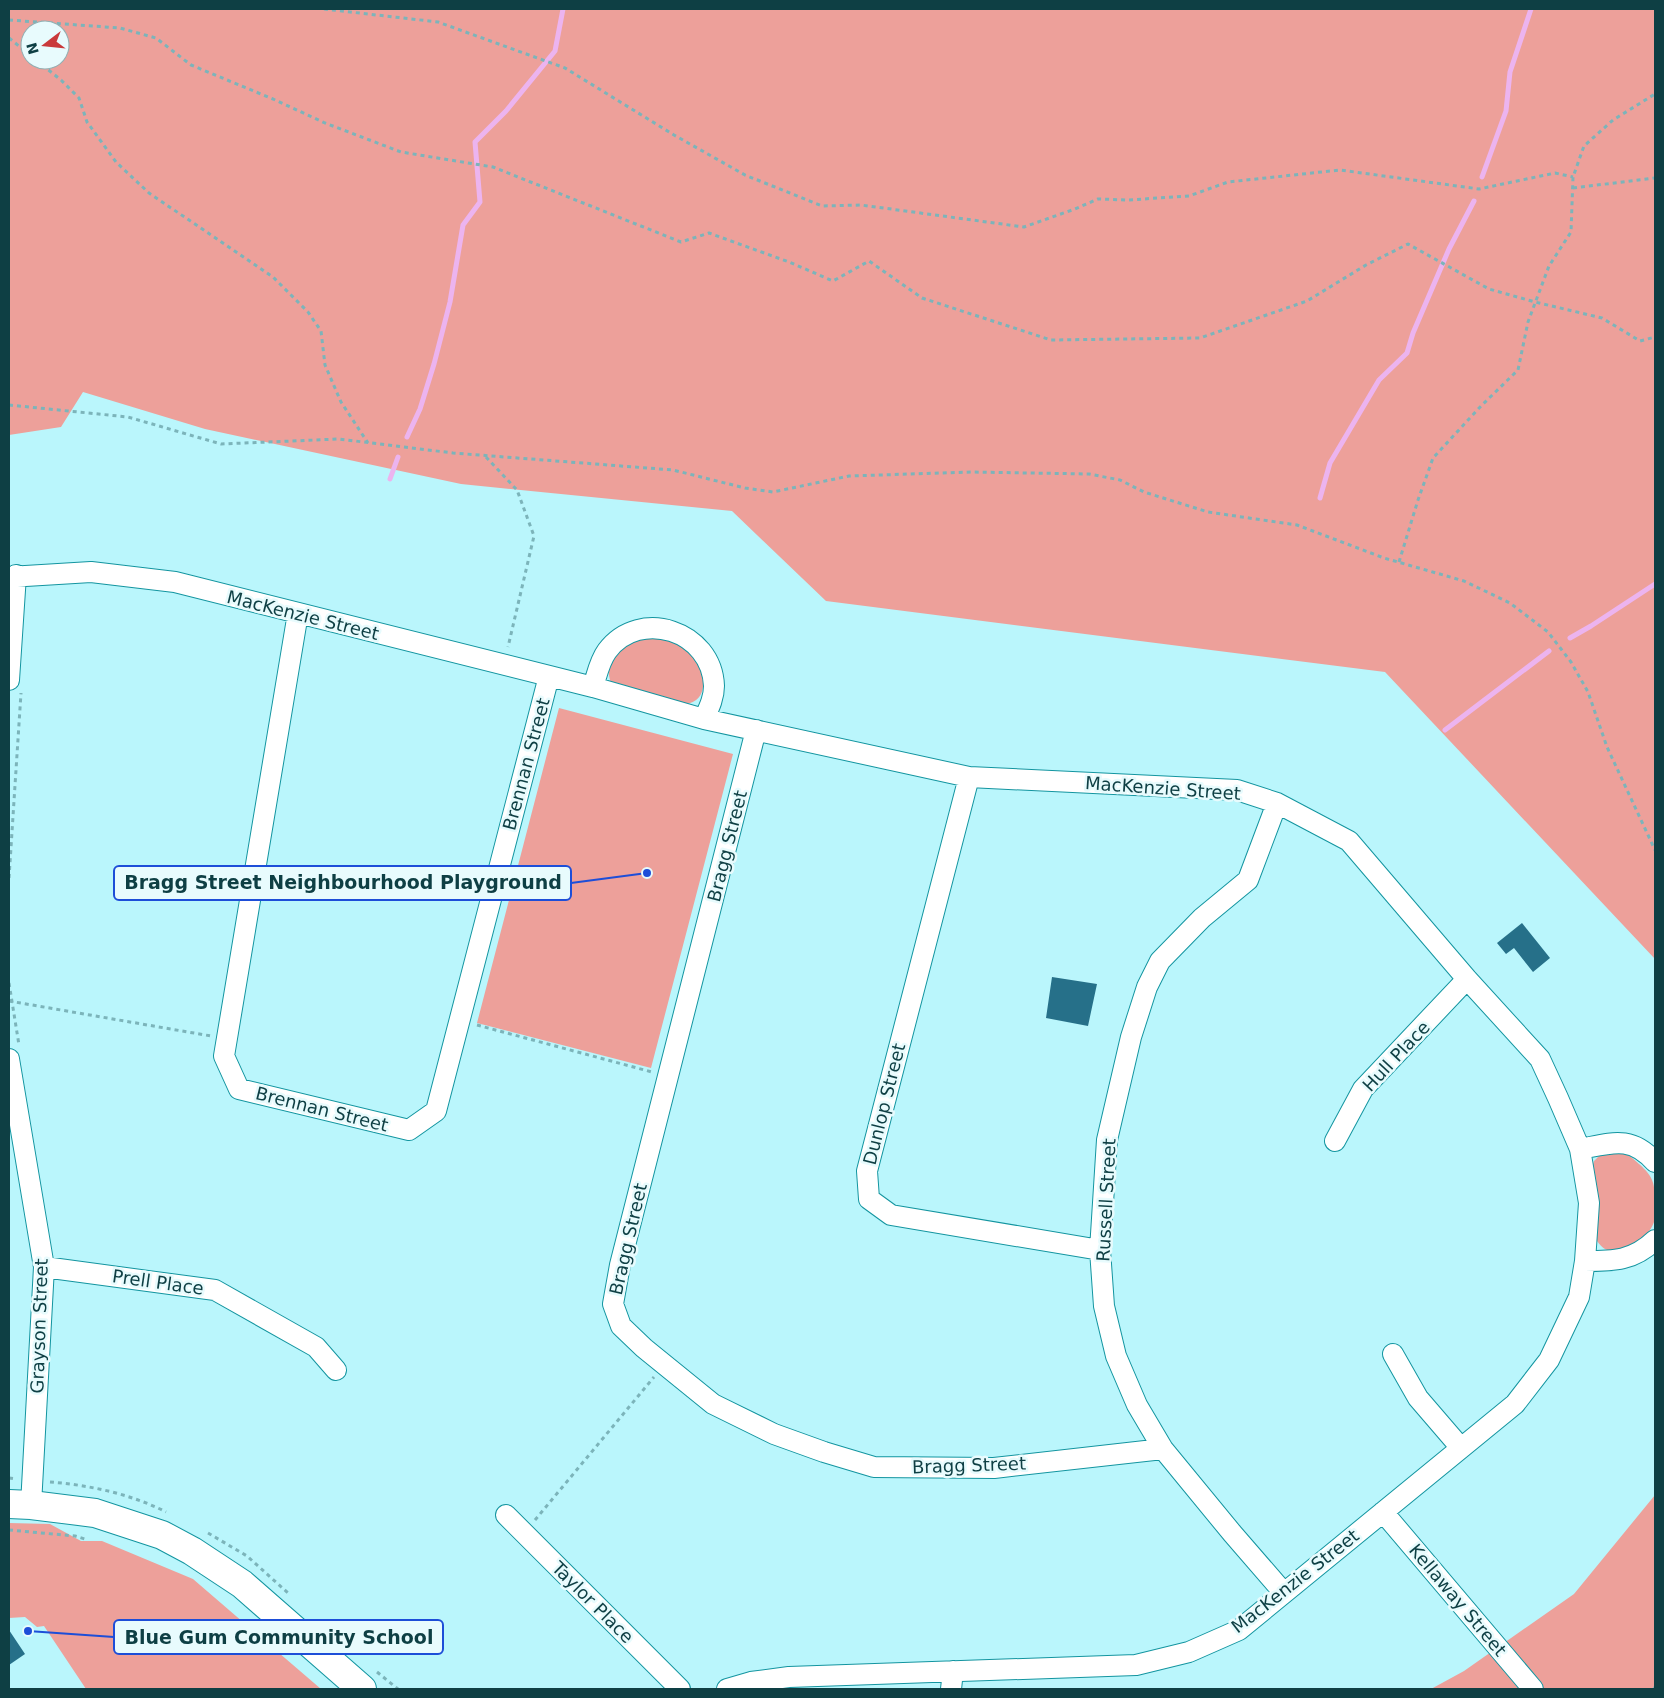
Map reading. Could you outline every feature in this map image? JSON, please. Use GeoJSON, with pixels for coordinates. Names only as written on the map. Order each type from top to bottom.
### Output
{"type":"FeatureCollection","features":[{"type":"Feature","properties":{"kind":"street","name":"MacKenzie Street"},"geometry":{"type":"LineString","coordinates":[[12,576],[91,572],[175,582],[593,687],[704,718],[969,777],[1237,790],[1277,803],[1349,841],[1467,979],[1540,1060],[1580,1149],[1589,1203],[1585,1261],[1579,1297],[1549,1360],[1515,1404],[1239,1630],[1189,1652],[1136,1666],[952,1680],[789,1677],[752,1682],[727,1689]]}},
{"type":"Feature","properties":{"kind":"street"},"geometry":{"type":"LineString","coordinates":[[12,576],[15,684]]}},
{"type":"Feature","properties":{"kind":"street","name":"Brennan Street"},"geometry":{"type":"LineString","coordinates":[[298,613],[226,1039],[224,1056],[240,1089],[409,1130],[436,1111],[549,676]]}},
{"type":"Feature","properties":{"kind":"street"},"geometry":{"type":"LineString","coordinates":[[593,687],[600,662],[615,643],[636,630],[660,628],[672,630],[694,642],[708,662],[714,686],[713,698],[704,718]]}},
{"type":"Feature","properties":{"kind":"street","name":"Bragg Street"},"geometry":{"type":"LineString","coordinates":[[756,730],[620,1265],[613,1304],[621,1326],[664,1365],[713,1404],[774,1434],[874,1467],[994,1468],[1163,1449]]}},
{"type":"Feature","properties":{"kind":"street","name":"Dunlop Street"},"geometry":{"type":"LineString","coordinates":[[969,777],[867,1171],[869,1199],[891,1216],[1100,1250]]}},
{"type":"Feature","properties":{"kind":"street","name":"Russell Street"},"geometry":{"type":"LineString","coordinates":[[1277,803],[1248,880],[1202,918],[1160,961],[1147,987],[1131,1037],[1107,1140],[1100,1250],[1104,1306],[1116,1356],[1137,1405],[1163,1449],[1284,1593]]}},
{"type":"Feature","properties":{"kind":"street","name":"Hull Place"},"geometry":{"type":"LineString","coordinates":[[1334,1142],[1363,1089],[1467,979]]}},
{"type":"Feature","properties":{"kind":"street","name":"Grayson Street"},"geometry":{"type":"LineString","coordinates":[[9,1059],[44,1267],[20,1505]]}},
{"type":"Feature","properties":{"kind":"street"},"geometry":{"type":"LineString","coordinates":[[1580,1149],[1613,1142],[1630,1144],[1645,1151],[1655,1162]]}},
{"type":"Feature","properties":{"kind":"street"},"geometry":{"type":"LineString","coordinates":[[1585,1261],[1623,1260],[1648,1247],[1655,1240]]}},
{"type":"Feature","properties":{"kind":"street","name":"Prell Place"},"geometry":{"type":"LineString","coordinates":[[44,1267],[215,1290],[316,1347],[336,1370]]}},
{"type":"Feature","properties":{"kind":"street"},"geometry":{"type":"LineString","coordinates":[[1393,1354],[1418,1398],[1461,1448]]}},
{"type":"Feature","properties":{"kind":"street"},"geometry":{"type":"LineString","coordinates":[[20,1505],[96,1514],[162,1535],[192,1551],[242,1584],[362,1689]]}},
{"type":"Feature","properties":{"kind":"street","name":"Kellaway Street"},"geometry":{"type":"LineString","coordinates":[[1383,1512],[1533,1689]]}},
{"type":"Feature","properties":{"kind":"street","name":"Taylor Place"},"geometry":{"type":"LineString","coordinates":[[506,1515],[680,1689]]}},
{"type":"Feature","properties":{"kind":"path"},"geometry":{"type":"LineString","coordinates":[[324,9],[438,22],[565,68],[674,135],[745,175],[822,206],[861,205],[1024,226],[1075,209],[1098,199],[1128,200],[1189,196],[1228,182],[1340,170],[1479,189],[1555,173],[1573,177]]}},
{"type":"Feature","properties":{"kind":"path"},"geometry":{"type":"LineString","coordinates":[[9,20],[120,28],[156,38],[191,65],[325,123],[401,152],[492,168],[681,242],[709,233],[789,262],[834,281],[869,261],[922,298],[1051,340],[1200,338],[1307,301],[1366,265],[1408,244],[1489,289],[1602,318],[1640,341],[1655,337]]}},
{"type":"Feature","properties":{"kind":"path"},"geometry":{"type":"LineString","coordinates":[[9,38],[20,47]]}},
{"type":"Feature","properties":{"kind":"path"},"geometry":{"type":"LineString","coordinates":[[48,70],[79,98],[87,122],[116,162],[149,193],[273,277],[308,312],[321,330],[325,365],[341,402],[368,443]]}},
{"type":"Feature","properties":{"kind":"path"},"geometry":{"type":"LineString","coordinates":[[1399,562],[1433,458],[1481,406],[1518,370],[1528,322],[1535,302],[1549,266],[1571,232],[1573,177],[1584,146],[1612,120],[1655,94]]}},
{"type":"Feature","properties":{"kind":"path"},"geometry":{"type":"LineString","coordinates":[[1573,188],[1655,178]]}},
{"type":"Feature","properties":{"kind":"path"},"geometry":{"type":"LineString","coordinates":[[9,406],[128,417],[221,444],[339,439],[485,456],[672,470],[745,488],[773,492],[849,476],[971,472],[1089,474],[1120,480],[1144,492],[1208,512],[1297,525],[1399,562],[1464,581],[1510,602],[1548,632],[1571,662],[1588,692],[1607,747],[1655,850]]}},
{"type":"Feature","properties":{"kind":"path"},"geometry":{"type":"LineString","coordinates":[[485,456],[517,490],[534,536],[504,665]]}},
{"type":"Feature","properties":{"kind":"path"},"geometry":{"type":"LineString","coordinates":[[9,878],[15,684]]}},
{"type":"Feature","properties":{"kind":"path"},"geometry":{"type":"LineString","coordinates":[[9,983],[10,1001],[226,1039]]}},
{"type":"Feature","properties":{"kind":"path"},"geometry":{"type":"LineString","coordinates":[[460,1020],[668,1076]]}},
{"type":"Feature","properties":{"kind":"path"},"geometry":{"type":"LineString","coordinates":[[524,1533],[664,1365]]}},
{"type":"Feature","properties":{"kind":"path"},"geometry":{"type":"LineString","coordinates":[[9,1530],[75,1536],[88,1540]]}},
{"type":"Feature","properties":{"kind":"shaded area"},"geometry":{"type":"Polygon","coordinates":[[[9,9],[1655,9],[1655,959],[1385,672],[826,601],[732,511],[461,484],[205,429],[83,392],[61,427],[9,435],[9,9]]]}},
{"type":"Feature","properties":{"kind":"shaded area"},"geometry":{"type":"Polygon","coordinates":[[[638,637],[670,637],[691,653],[701,670],[703,678],[702,692],[698,698],[684,704],[611,683],[609,667],[611,660],[619,650],[638,637]]]}},
{"type":"Feature","properties":{"kind":"shaded area"},"geometry":{"type":"Polygon","coordinates":[[[559,708],[733,754],[651,1068],[477,1023],[559,708]]]}},
{"type":"Feature","properties":{"kind":"shaded area"},"geometry":{"type":"Polygon","coordinates":[[[1604,1151],[1621,1152],[1632,1158],[1648,1173],[1654,1186],[1655,1219],[1651,1228],[1638,1243],[1621,1251],[1612,1251],[1604,1248],[1597,1241],[1592,1168],[1594,1161],[1604,1151]]]}},
{"type":"Feature","properties":{"kind":"shaded area"},"geometry":{"type":"Polygon","coordinates":[[[1655,1495],[1655,1689],[1431,1689],[1464,1671],[1574,1594],[1655,1495]]]}},
{"type":"Feature","properties":{"kind":"shaded area"},"geometry":{"type":"Polygon","coordinates":[[[9,1523],[50,1524],[81,1541],[102,1541],[193,1579],[321,1689],[86,1689],[44,1626],[37,1627],[25,1617],[9,1618],[9,1523]]]}},
{"type":"Feature","properties":{"kind":"building"},"geometry":{"type":"Polygon","coordinates":[[[1522,923],[1550,958],[1533,972],[1514,948],[1506,954],[1497,943],[1522,923]]]}},
{"type":"Feature","properties":{"kind":"building"},"geometry":{"type":"Polygon","coordinates":[[[1052,977],[1097,984],[1088,1026],[1046,1018],[1052,977]]]}},
{"type":"Feature","properties":{"kind":"building"},"geometry":{"type":"Polygon","coordinates":[[[9,1630],[25,1654],[9,1665],[9,1630]]]}},
{"type":"Feature","properties":{"kind":"waterway"},"geometry":{"type":"LineString","coordinates":[[407,437],[420,409],[434,364],[450,302],[463,225],[480,202],[475,142],[506,111],[555,51],[563,9]]}},
{"type":"Feature","properties":{"kind":"waterway"},"geometry":{"type":"LineString","coordinates":[[1482,177],[1506,111],[1510,72],[1531,9]]}},
{"type":"Feature","properties":{"kind":"waterway"},"geometry":{"type":"LineString","coordinates":[[1320,498],[1330,463],[1379,380],[1407,353],[1413,333],[1449,249],[1474,201]]}},
{"type":"Feature","properties":{"kind":"waterway"},"geometry":{"type":"LineString","coordinates":[[390,479],[398,457]]}},
{"type":"Feature","properties":{"kind":"waterway"},"geometry":{"type":"LineString","coordinates":[[1570,638],[1655,584]]}},
{"type":"Feature","properties":{"kind":"waterway"},"geometry":{"type":"LineString","coordinates":[[1445,730],[1549,651]]}},
{"type":"Feature","properties":{"kind":"place","name":"Bragg Street Neighbourhood Playground"},"geometry":{"type":"Point","coordinates":[647,873]}},
{"type":"Feature","properties":{"kind":"place","name":"Blue Gum Community School"},"geometry":{"type":"Point","coordinates":[28,1631]}}]}
